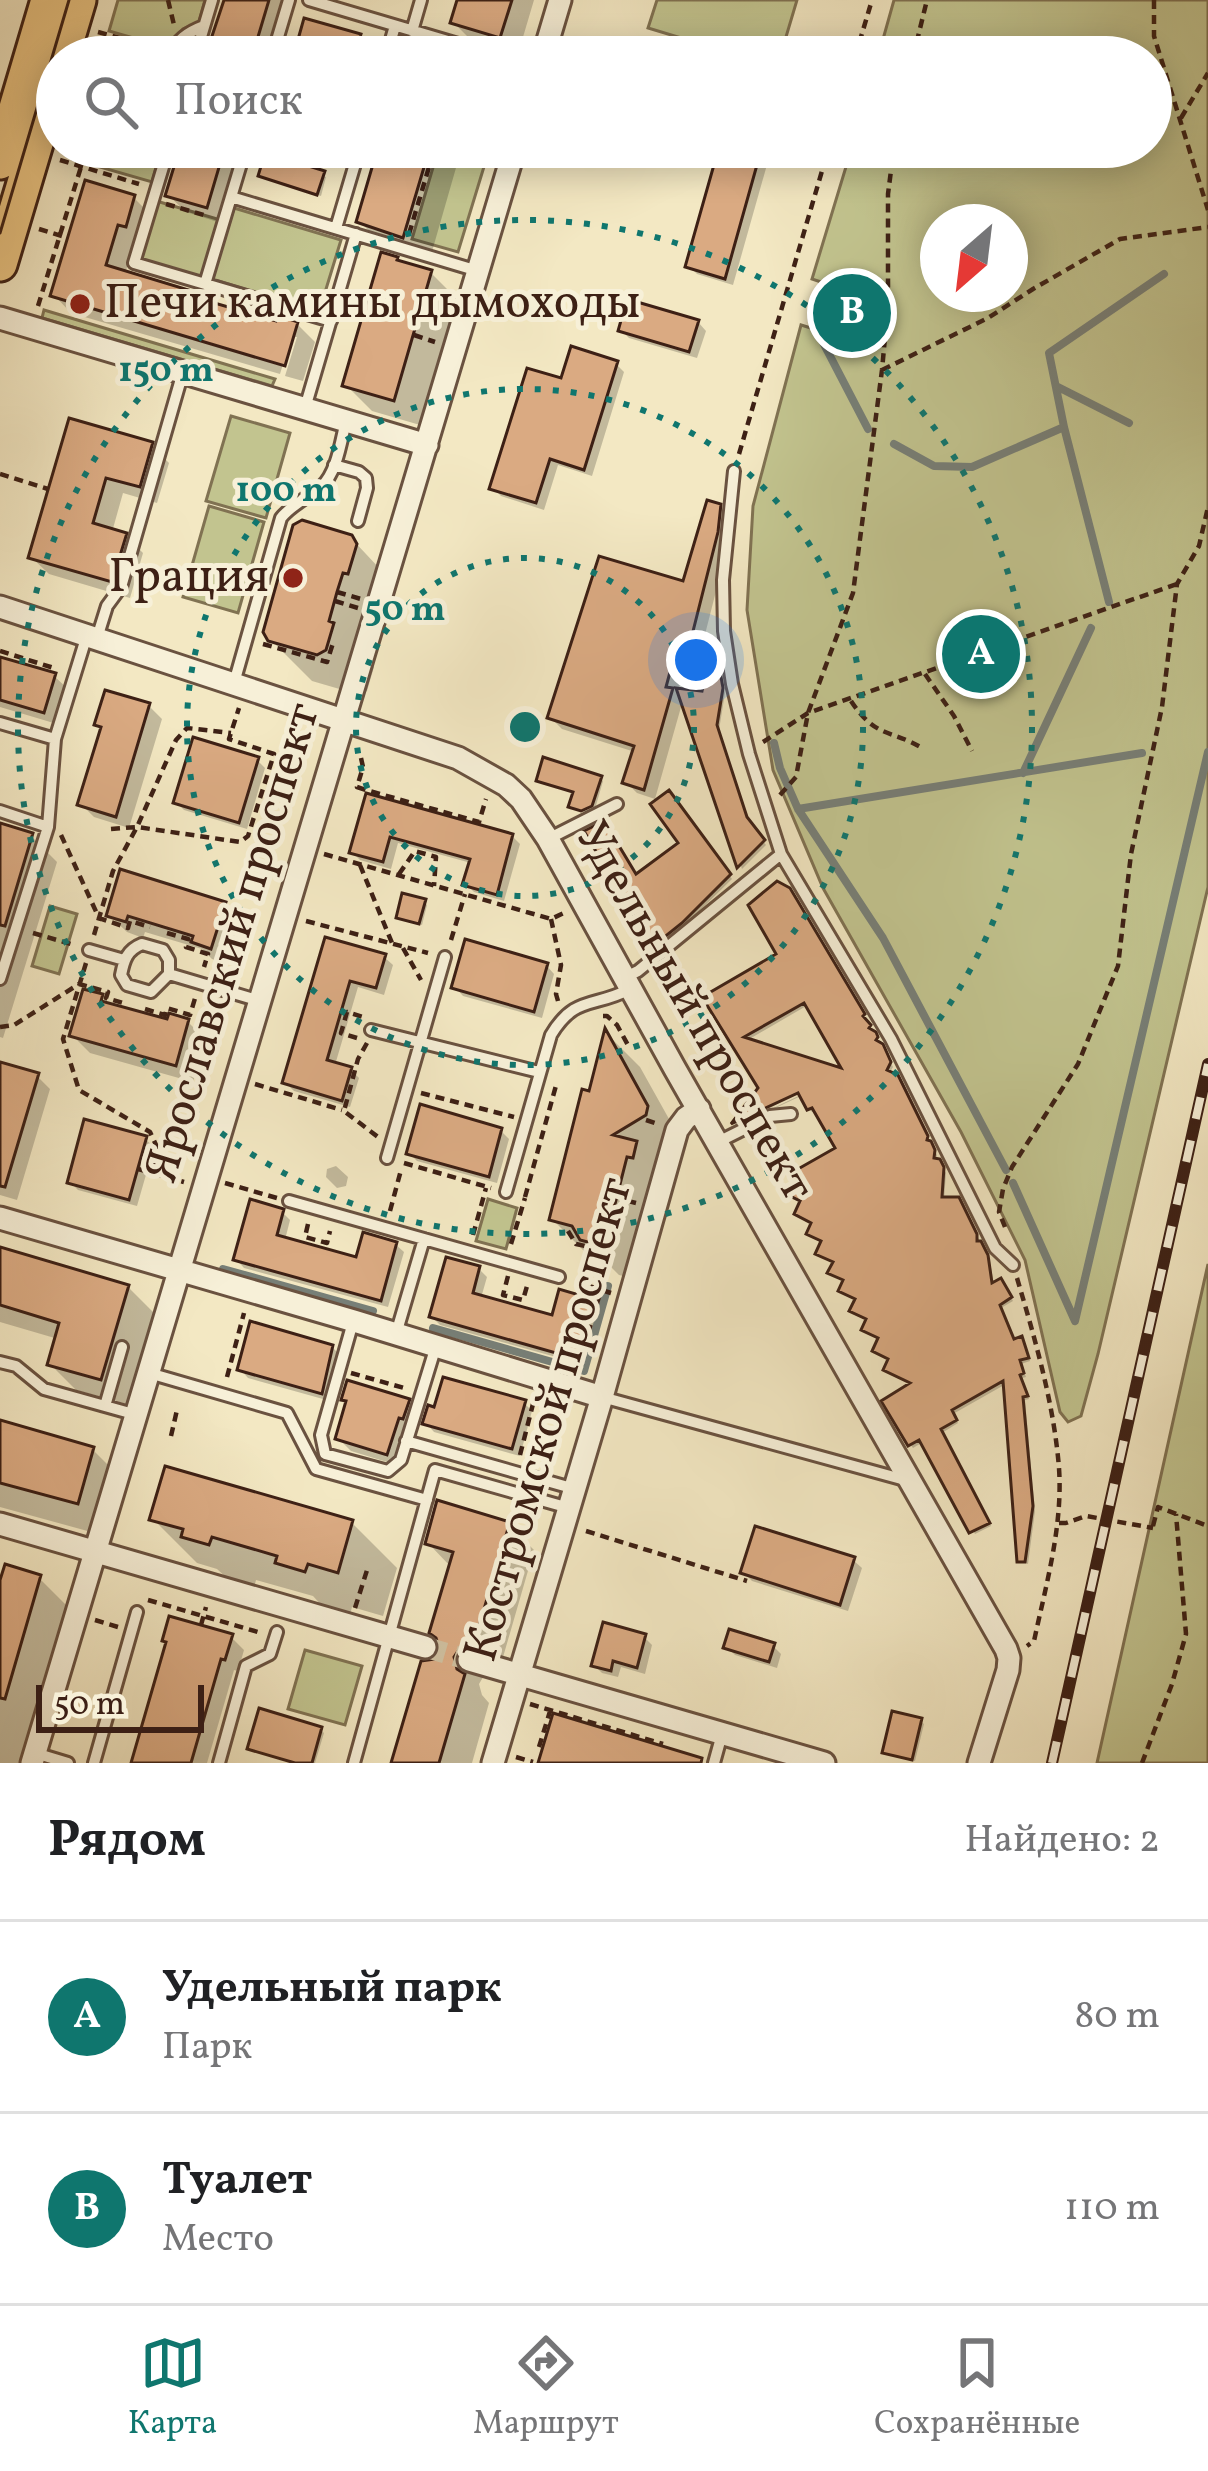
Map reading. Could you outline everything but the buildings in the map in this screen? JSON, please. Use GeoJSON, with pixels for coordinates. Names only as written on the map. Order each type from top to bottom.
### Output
{"type":"FeatureCollection","features":[{"type":"Feature","properties":{"kind":"main road"},"geometry":{"type":"LineString","coordinates":[[37,36],[48,0]]}},
{"type":"Feature","properties":{"kind":"main road"},"geometry":{"type":"LineString","coordinates":[[68,36],[79,0]]}},
{"type":"Feature","properties":{"kind":"main road"},"geometry":{"type":"LineString","coordinates":[[0,162],[36,40]]}},
{"type":"Feature","properties":{"kind":"main road"},"geometry":{"type":"LineString","coordinates":[[0,264],[36,143]]}},
{"type":"Feature","properties":{"kind":"street"},"geometry":{"type":"LineString","coordinates":[[549,36],[560,0]]}},
{"type":"Feature","properties":{"kind":"street","name":"Ярославский проспект"},"geometry":{"type":"LineString","coordinates":[[34,1758],[180,1270],[212,1184],[260,1001],[509,168]]}},
{"type":"Feature","properties":{"kind":"street"},"geometry":{"type":"LineString","coordinates":[[0,317],[427,445]]}},
{"type":"Feature","properties":{"kind":"street","name":"Удельный проспект"},"geometry":{"type":"LineString","coordinates":[[0,607],[92,636],[237,694],[344,719],[442,752],[485,771],[521,799],[548,839],[718,1142],[745,1200],[1009,1658]]}},
{"type":"Feature","properties":{"kind":"street","name":"Костромской проспект"},"geometry":{"type":"LineString","coordinates":[[501,1759],[520,1675],[573,1508],[677,1130],[698,1109]]}},
{"type":"Feature","properties":{"kind":"street"},"geometry":{"type":"LineString","coordinates":[[0,1218],[602,1397]]}},
{"type":"Feature","properties":{"kind":"street"},"geometry":{"type":"LineString","coordinates":[[0,1524],[425,1647]]}},
{"type":"Feature","properties":{"kind":"street"},"geometry":{"type":"LineString","coordinates":[[979,1763],[1009,1658]]}},
{"type":"Feature","properties":{"kind":"street"},"geometry":{"type":"LineString","coordinates":[[469,1660],[824,1763]]}},
{"type":"Feature","properties":{"kind":"lane"},"geometry":{"type":"LineString","coordinates":[[201,36],[212,0]]}},
{"type":"Feature","properties":{"kind":"lane"},"geometry":{"type":"LineString","coordinates":[[278,36],[289,0]]}},
{"type":"Feature","properties":{"kind":"lane"},"geometry":{"type":"LineString","coordinates":[[309,0],[429,36]]}},
{"type":"Feature","properties":{"kind":"lane"},"geometry":{"type":"LineString","coordinates":[[412,31],[422,0]]}},
{"type":"Feature","properties":{"kind":"lane"},"geometry":{"type":"LineString","coordinates":[[184,36],[204,26]]}},
{"type":"Feature","properties":{"kind":"lane"},"geometry":{"type":"LineString","coordinates":[[392,36],[395,26]]}},
{"type":"Feature","properties":{"kind":"lane"},"geometry":{"type":"LineString","coordinates":[[162,168],[134,263],[331,321]]}},
{"type":"Feature","properties":{"kind":"lane"},"geometry":{"type":"LineString","coordinates":[[205,284],[240,168]]}},
{"type":"Feature","properties":{"kind":"lane"},"geometry":{"type":"LineString","coordinates":[[336,228],[354,168]]}},
{"type":"Feature","properties":{"kind":"lane"},"geometry":{"type":"LineString","coordinates":[[231,196],[478,271]]}},
{"type":"Feature","properties":{"kind":"lane"},"geometry":{"type":"LineString","coordinates":[[305,409],[356,234]]}},
{"type":"Feature","properties":{"kind":"lane"},"geometry":{"type":"LineString","coordinates":[[0,979],[48,827],[55,739],[74,675],[121,586],[183,372]]}},
{"type":"Feature","properties":{"kind":"lane"},"geometry":{"type":"LineString","coordinates":[[237,694],[246,639],[281,518],[325,485],[346,421]]}},
{"type":"Feature","properties":{"kind":"lane"},"geometry":{"type":"LineString","coordinates":[[334,465],[366,478],[358,521]]}},
{"type":"Feature","properties":{"kind":"lane"},"geometry":{"type":"LineString","coordinates":[[734,471],[723,580],[724,631],[731,684],[781,854],[891,1039],[994,1249],[1013,1265]]}},
{"type":"Feature","properties":{"kind":"lane"},"geometry":{"type":"LineString","coordinates":[[0,722],[55,739]]}},
{"type":"Feature","properties":{"kind":"lane"},"geometry":{"type":"LineString","coordinates":[[548,839],[617,804]]}},
{"type":"Feature","properties":{"kind":"lane"},"geometry":{"type":"LineString","coordinates":[[0,811],[48,827]]}},
{"type":"Feature","properties":{"kind":"lane"},"geometry":{"type":"LineString","coordinates":[[506,1192],[539,1072],[563,1015],[617,996],[638,971],[781,854]]}},
{"type":"Feature","properties":{"kind":"lane"},"geometry":{"type":"LineString","coordinates":[[142,944],[163,950],[169,974],[151,992],[127,985],[121,975],[132,948],[142,944]]}},
{"type":"Feature","properties":{"kind":"lane"},"geometry":{"type":"LineString","coordinates":[[89,950],[124,960]]}},
{"type":"Feature","properties":{"kind":"lane"},"geometry":{"type":"LineString","coordinates":[[388,1158],[445,957]]}},
{"type":"Feature","properties":{"kind":"lane"},"geometry":{"type":"LineString","coordinates":[[169,974],[260,1001]]}},
{"type":"Feature","properties":{"kind":"lane"},"geometry":{"type":"LineString","coordinates":[[369,1035],[421,1042],[539,1072]]}},
{"type":"Feature","properties":{"kind":"lane"},"geometry":{"type":"LineString","coordinates":[[718,1142],[770,1116],[790,1114]]}},
{"type":"Feature","properties":{"kind":"lane"},"geometry":{"type":"LineString","coordinates":[[289,1201],[559,1277]]}},
{"type":"Feature","properties":{"kind":"lane"},"geometry":{"type":"LineString","coordinates":[[396,1334],[424,1239]]}},
{"type":"Feature","properties":{"kind":"lane"},"geometry":{"type":"LineString","coordinates":[[354,1321],[321,1435],[325,1454],[388,1472],[401,1460],[436,1346]]}},
{"type":"Feature","properties":{"kind":"lane"},"geometry":{"type":"LineString","coordinates":[[105,1406],[122,1347]]}},
{"type":"Feature","properties":{"kind":"lane"},"geometry":{"type":"LineString","coordinates":[[0,1362],[16,1366],[44,1389],[137,1415]]}},
{"type":"Feature","properties":{"kind":"lane"},"geometry":{"type":"LineString","coordinates":[[149,1373],[287,1413],[316,1469],[427,1500]]}},
{"type":"Feature","properties":{"kind":"lane"},"geometry":{"type":"LineString","coordinates":[[602,1397],[911,1482]]}},
{"type":"Feature","properties":{"kind":"lane"},"geometry":{"type":"LineString","coordinates":[[406,1442],[515,1472],[573,1508]]}},
{"type":"Feature","properties":{"kind":"lane"},"geometry":{"type":"LineString","coordinates":[[354,1763],[435,1470],[573,1508]]}},
{"type":"Feature","properties":{"kind":"lane"},"geometry":{"type":"LineString","coordinates":[[944,1568],[959,1560]]}},
{"type":"Feature","properties":{"kind":"lane"},"geometry":{"type":"LineString","coordinates":[[94,1763],[137,1612]]}},
{"type":"Feature","properties":{"kind":"lane"},"geometry":{"type":"LineString","coordinates":[[219,1763],[246,1666],[270,1654],[277,1632]]}},
{"type":"Feature","properties":{"kind":"lane"},"geometry":{"type":"LineString","coordinates":[[713,1763],[722,1733]]}},
{"type":"Feature","properties":{"kind":"lane"},"geometry":{"type":"LineString","coordinates":[[34,1758],[68,1763]]}},
{"type":"Feature","properties":{"kind":"path"},"geometry":{"type":"LineString","coordinates":[[168,0],[171,36]]}},
{"type":"Feature","properties":{"kind":"path"},"geometry":{"type":"LineString","coordinates":[[862,36],[872,0]]}},
{"type":"Feature","properties":{"kind":"path"},"geometry":{"type":"LineString","coordinates":[[919,36],[928,0]]}},
{"type":"Feature","properties":{"kind":"path"},"geometry":{"type":"LineString","coordinates":[[1154,0],[1154,36]]}},
{"type":"Feature","properties":{"kind":"path"},"geometry":{"type":"LineString","coordinates":[[98,32],[114,36]]}},
{"type":"Feature","properties":{"kind":"path"},"geometry":{"type":"LineString","coordinates":[[1181,118],[1208,73]]}},
{"type":"Feature","properties":{"kind":"path"},"geometry":{"type":"LineString","coordinates":[[1172,89],[1208,210]]}},
{"type":"Feature","properties":{"kind":"path"},"geometry":{"type":"LineString","coordinates":[[34,317],[64,236],[81,168]]}},
{"type":"Feature","properties":{"kind":"path"},"geometry":{"type":"LineString","coordinates":[[84,168],[224,221]]}},
{"type":"Feature","properties":{"kind":"path"},"geometry":{"type":"LineString","coordinates":[[408,237],[429,168]]}},
{"type":"Feature","properties":{"kind":"path"},"geometry":{"type":"LineString","coordinates":[[734,471],[823,168]]}},
{"type":"Feature","properties":{"kind":"path"},"geometry":{"type":"LineString","coordinates":[[766,810],[796,777],[808,713],[854,593],[882,370],[891,168]]}},
{"type":"Feature","properties":{"kind":"path"},"geometry":{"type":"LineString","coordinates":[[882,370],[988,319],[1120,239],[1208,227]]}},
{"type":"Feature","properties":{"kind":"path"},"geometry":{"type":"LineString","coordinates":[[40,229],[64,236]]}},
{"type":"Feature","properties":{"kind":"path"},"geometry":{"type":"LineString","coordinates":[[413,335],[435,342]]}},
{"type":"Feature","properties":{"kind":"path"},"geometry":{"type":"LineString","coordinates":[[0,474],[48,489]]}},
{"type":"Feature","properties":{"kind":"path"},"geometry":{"type":"LineString","coordinates":[[1009,1658],[1034,1641],[1055,1541],[1059,1469],[1048,1398],[1013,1265],[1013,1246],[1000,1212],[1003,1189],[1012,1167],[1078,1064],[1118,966],[1131,854],[1162,707],[1177,584],[1199,546],[1208,507]]}},
{"type":"Feature","properties":{"kind":"path"},"geometry":{"type":"LineString","coordinates":[[749,754],[808,713],[1177,584]]}},
{"type":"Feature","properties":{"kind":"path"},"geometry":{"type":"LineString","coordinates":[[337,592],[350,596]]}},
{"type":"Feature","properties":{"kind":"path"},"geometry":{"type":"LineString","coordinates":[[335,602],[348,605]]}},
{"type":"Feature","properties":{"kind":"path"},"geometry":{"type":"LineString","coordinates":[[246,639],[327,662],[333,643]]}},
{"type":"Feature","properties":{"kind":"path"},"geometry":{"type":"LineString","coordinates":[[0,651],[74,675]]}},
{"type":"Feature","properties":{"kind":"path"},"geometry":{"type":"LineString","coordinates":[[924,673],[955,716],[971,751]]}},
{"type":"Feature","properties":{"kind":"path"},"geometry":{"type":"LineString","coordinates":[[111,829],[137,827],[240,842],[248,836],[274,754],[229,739],[237,694]]}},
{"type":"Feature","properties":{"kind":"path"},"geometry":{"type":"LineString","coordinates":[[850,698],[880,732],[924,748]]}},
{"type":"Feature","properties":{"kind":"path"},"geometry":{"type":"LineString","coordinates":[[113,871],[176,740],[187,728],[231,733]]}},
{"type":"Feature","properties":{"kind":"path"},"geometry":{"type":"LineString","coordinates":[[361,758],[357,787],[411,803],[479,822],[487,794]]}},
{"type":"Feature","properties":{"kind":"path"},"geometry":{"type":"LineString","coordinates":[[249,789],[262,793]]}},
{"type":"Feature","properties":{"kind":"path"},"geometry":{"type":"LineString","coordinates":[[50,811],[99,918]]}},
{"type":"Feature","properties":{"kind":"path"},"geometry":{"type":"LineString","coordinates":[[398,876],[416,851],[436,857],[434,886]]}},
{"type":"Feature","properties":{"kind":"path"},"geometry":{"type":"LineString","coordinates":[[318,853],[551,919],[571,909]]}},
{"type":"Feature","properties":{"kind":"path"},"geometry":{"type":"LineString","coordinates":[[360,865],[393,944]]}},
{"type":"Feature","properties":{"kind":"path"},"geometry":{"type":"LineString","coordinates":[[298,919],[445,957],[465,894]]}},
{"type":"Feature","properties":{"kind":"path"},"geometry":{"type":"LineString","coordinates":[[551,919],[562,965],[556,994]]}},
{"type":"Feature","properties":{"kind":"path"},"geometry":{"type":"LineString","coordinates":[[16,928],[89,950]]}},
{"type":"Feature","properties":{"kind":"path"},"geometry":{"type":"LineString","coordinates":[[403,946],[433,1000]]}},
{"type":"Feature","properties":{"kind":"path"},"geometry":{"type":"LineString","coordinates":[[0,1027],[14,1024],[79,984]]}},
{"type":"Feature","properties":{"kind":"path"},"geometry":{"type":"LineString","coordinates":[[595,1015],[608,1016],[617,1025],[629,1047],[627,1057]]}},
{"type":"Feature","properties":{"kind":"path"},"geometry":{"type":"LineString","coordinates":[[344,1111],[369,1035]]}},
{"type":"Feature","properties":{"kind":"path"},"geometry":{"type":"LineString","coordinates":[[63,1039],[79,1090],[150,1132],[156,1145],[152,1173]]}},
{"type":"Feature","properties":{"kind":"path"},"geometry":{"type":"LineString","coordinates":[[629,1047],[641,1040]]}},
{"type":"Feature","properties":{"kind":"path"},"geometry":{"type":"LineString","coordinates":[[532,1269],[523,1300],[503,1295],[559,1076]]}},
{"type":"Feature","properties":{"kind":"path"},"geometry":{"type":"LineString","coordinates":[[250,1082],[344,1111],[391,1144]]}},
{"type":"Feature","properties":{"kind":"path"},"geometry":{"type":"LineString","coordinates":[[408,1089],[526,1120]]}},
{"type":"Feature","properties":{"kind":"path"},"geometry":{"type":"LineString","coordinates":[[386,1228],[403,1162],[506,1192]]}},
{"type":"Feature","properties":{"kind":"path"},"geometry":{"type":"LineString","coordinates":[[138,1169],[289,1201]]}},
{"type":"Feature","properties":{"kind":"path"},"geometry":{"type":"LineString","coordinates":[[469,1252],[487,1186]]}},
{"type":"Feature","properties":{"kind":"path"},"geometry":{"type":"LineString","coordinates":[[568,1231],[575,1244],[603,1250],[612,1244],[624,1200],[641,1204]]}},
{"type":"Feature","properties":{"kind":"path"},"geometry":{"type":"LineString","coordinates":[[312,1207],[304,1237],[327,1243],[335,1214]]}},
{"type":"Feature","properties":{"kind":"path"},"geometry":{"type":"LineString","coordinates":[[559,1277],[604,1291],[588,1325],[586,1340],[596,1342]]}},
{"type":"Feature","properties":{"kind":"path"},"geometry":{"type":"LineString","coordinates":[[222,1394],[250,1291]]}},
{"type":"Feature","properties":{"kind":"path"},"geometry":{"type":"LineString","coordinates":[[340,1370],[421,1393]]}},
{"type":"Feature","properties":{"kind":"path"},"geometry":{"type":"LineString","coordinates":[[515,1472],[539,1378]]}},
{"type":"Feature","properties":{"kind":"path"},"geometry":{"type":"LineString","coordinates":[[171,1436],[177,1410]]}},
{"type":"Feature","properties":{"kind":"path"},"geometry":{"type":"LineString","coordinates":[[573,1508],[747,1580]]}},
{"type":"Feature","properties":{"kind":"path"},"geometry":{"type":"LineString","coordinates":[[1057,1522],[1087,1516],[1151,1528],[1159,1508],[1208,1526]]}},
{"type":"Feature","properties":{"kind":"path"},"geometry":{"type":"LineString","coordinates":[[1142,1763],[1186,1634],[1176,1514]]}},
{"type":"Feature","properties":{"kind":"path"},"geometry":{"type":"LineString","coordinates":[[364,1581],[368,1567]]}},
{"type":"Feature","properties":{"kind":"path"},"geometry":{"type":"LineString","coordinates":[[147,1593],[146,1600],[261,1633],[262,1628]]}},
{"type":"Feature","properties":{"kind":"path"},"geometry":{"type":"LineString","coordinates":[[201,1625],[204,1614]]}},
{"type":"Feature","properties":{"kind":"path"},"geometry":{"type":"LineString","coordinates":[[89,1618],[132,1630]]}},
{"type":"Feature","properties":{"kind":"path"},"geometry":{"type":"LineString","coordinates":[[539,1747],[556,1691]]}},
{"type":"Feature","properties":{"kind":"path"},"geometry":{"type":"LineString","coordinates":[[524,1702],[663,1744]]}},
{"type":"Feature","properties":{"kind":"path"},"geometry":{"type":"LineString","coordinates":[[501,1759],[533,1762]]}},
{"type":"Feature","properties":{"kind":"green space"},"geometry":{"type":"Polygon","coordinates":[[[118,0],[205,0],[199,22],[177,36],[126,36],[109,31],[118,0]]]}},
{"type":"Feature","properties":{"kind":"green space"},"geometry":{"type":"Polygon","coordinates":[[[657,0],[797,0],[786,36],[674,36],[648,28],[657,0]]]}},
{"type":"Feature","properties":{"kind":"green space"},"geometry":{"type":"Polygon","coordinates":[[[894,0],[1208,0],[1208,887],[1098,1354],[1081,1416],[1068,1422],[1060,1412],[1025,1260],[961,1132],[823,888],[773,770],[747,610],[753,506],[801,325],[863,344],[871,326],[880,325],[887,304],[812,279],[846,168],[1172,168],[1172,36],[884,36],[894,0]]]}},
{"type":"Feature","properties":{"kind":"green space"},"geometry":{"type":"Polygon","coordinates":[[[103,168],[156,168],[152,182],[103,168]]]}},
{"type":"Feature","properties":{"kind":"green space"},"geometry":{"type":"Polygon","coordinates":[[[433,168],[484,168],[458,252],[412,239],[433,168]]]}},
{"type":"Feature","properties":{"kind":"green space"},"geometry":{"type":"Polygon","coordinates":[[[153,200],[224,221],[205,284],[134,263],[153,200]]]}},
{"type":"Feature","properties":{"kind":"green space"},"geometry":{"type":"Polygon","coordinates":[[[234,208],[341,240],[319,312],[212,279],[234,208]]]}},
{"type":"Feature","properties":{"kind":"green space"},"geometry":{"type":"Polygon","coordinates":[[[44,310],[275,379],[272,386],[42,318],[44,310]]]}},
{"type":"Feature","properties":{"kind":"green space"},"geometry":{"type":"Polygon","coordinates":[[[231,416],[290,433],[266,518],[206,501],[231,416]]]}},
{"type":"Feature","properties":{"kind":"green space"},"geometry":{"type":"Polygon","coordinates":[[[209,506],[264,522],[238,613],[183,597],[209,506]]]}},
{"type":"Feature","properties":{"kind":"green space"},"geometry":{"type":"Polygon","coordinates":[[[50,906],[77,914],[59,974],[32,966],[50,906]]]}},
{"type":"Feature","properties":{"kind":"green space"},"geometry":{"type":"Polygon","coordinates":[[[488,1199],[517,1208],[506,1249],[476,1241],[488,1199]]]}},
{"type":"Feature","properties":{"kind":"green space"},"geometry":{"type":"Polygon","coordinates":[[[1208,1264],[1208,1763],[1097,1763],[1208,1264]]]}},
{"type":"Feature","properties":{"kind":"green space"},"geometry":{"type":"Polygon","coordinates":[[[305,1650],[362,1666],[345,1725],[288,1709],[305,1650]]]}},
{"type":"Feature","properties":{"kind":"waterway"},"geometry":{"type":"LineString","coordinates":[[1109,602],[1049,353],[1164,274]]}},
{"type":"Feature","properties":{"kind":"waterway"},"geometry":{"type":"LineString","coordinates":[[816,329],[868,429]]}},
{"type":"Feature","properties":{"kind":"waterway"},"geometry":{"type":"LineString","coordinates":[[1056,386],[1129,423]]}},
{"type":"Feature","properties":{"kind":"waterway"},"geometry":{"type":"LineString","coordinates":[[894,444],[934,466],[972,467],[1064,427]]}},
{"type":"Feature","properties":{"kind":"waterway"},"geometry":{"type":"LineString","coordinates":[[1023,773],[1091,628]]}},
{"type":"Feature","properties":{"kind":"waterway"},"geometry":{"type":"LineString","coordinates":[[774,743],[798,809],[883,938],[1006,1170]]}},
{"type":"Feature","properties":{"kind":"waterway"},"geometry":{"type":"LineString","coordinates":[[1013,1183],[1075,1321],[1208,752]]}},
{"type":"Feature","properties":{"kind":"waterway"},"geometry":{"type":"LineString","coordinates":[[798,809],[1142,753]]}},
{"type":"Feature","properties":{"kind":"waterway"},"geometry":{"type":"LineString","coordinates":[[223,1269],[373,1311]]}},
{"type":"Feature","properties":{"kind":"waterway"},"geometry":{"type":"LineString","coordinates":[[433,1328],[584,1371],[608,1286]]}},
{"type":"Feature","properties":{"kind":"tunnel"},"geometry":{"type":"LineString","coordinates":[[425,1647],[469,1660]]}},
{"type":"Feature","properties":{"kind":"tram line"},"geometry":{"type":"LineString","coordinates":[[58,36],[69,0]]}},
{"type":"Feature","properties":{"kind":"tram line"},"geometry":{"type":"LineString","coordinates":[[0,233],[36,111]]}},
{"type":"Feature","properties":{"kind":"railway"},"geometry":{"type":"LineString","coordinates":[[1052,1763],[1208,1064]]}},
{"type":"Feature","properties":{"kind":"place","name":"Печи камины дымоходы"},"geometry":{"type":"Point","coordinates":[80,304]}},
{"type":"Feature","properties":{"kind":"place","name":"Туалет"},"geometry":{"type":"Point","coordinates":[852,313]}},
{"type":"Feature","properties":{"kind":"place","name":"Грация"},"geometry":{"type":"Point","coordinates":[293,578]}},
{"type":"Feature","properties":{"kind":"place","name":"Удельный парк"},"geometry":{"type":"Point","coordinates":[981,654]}}]}
